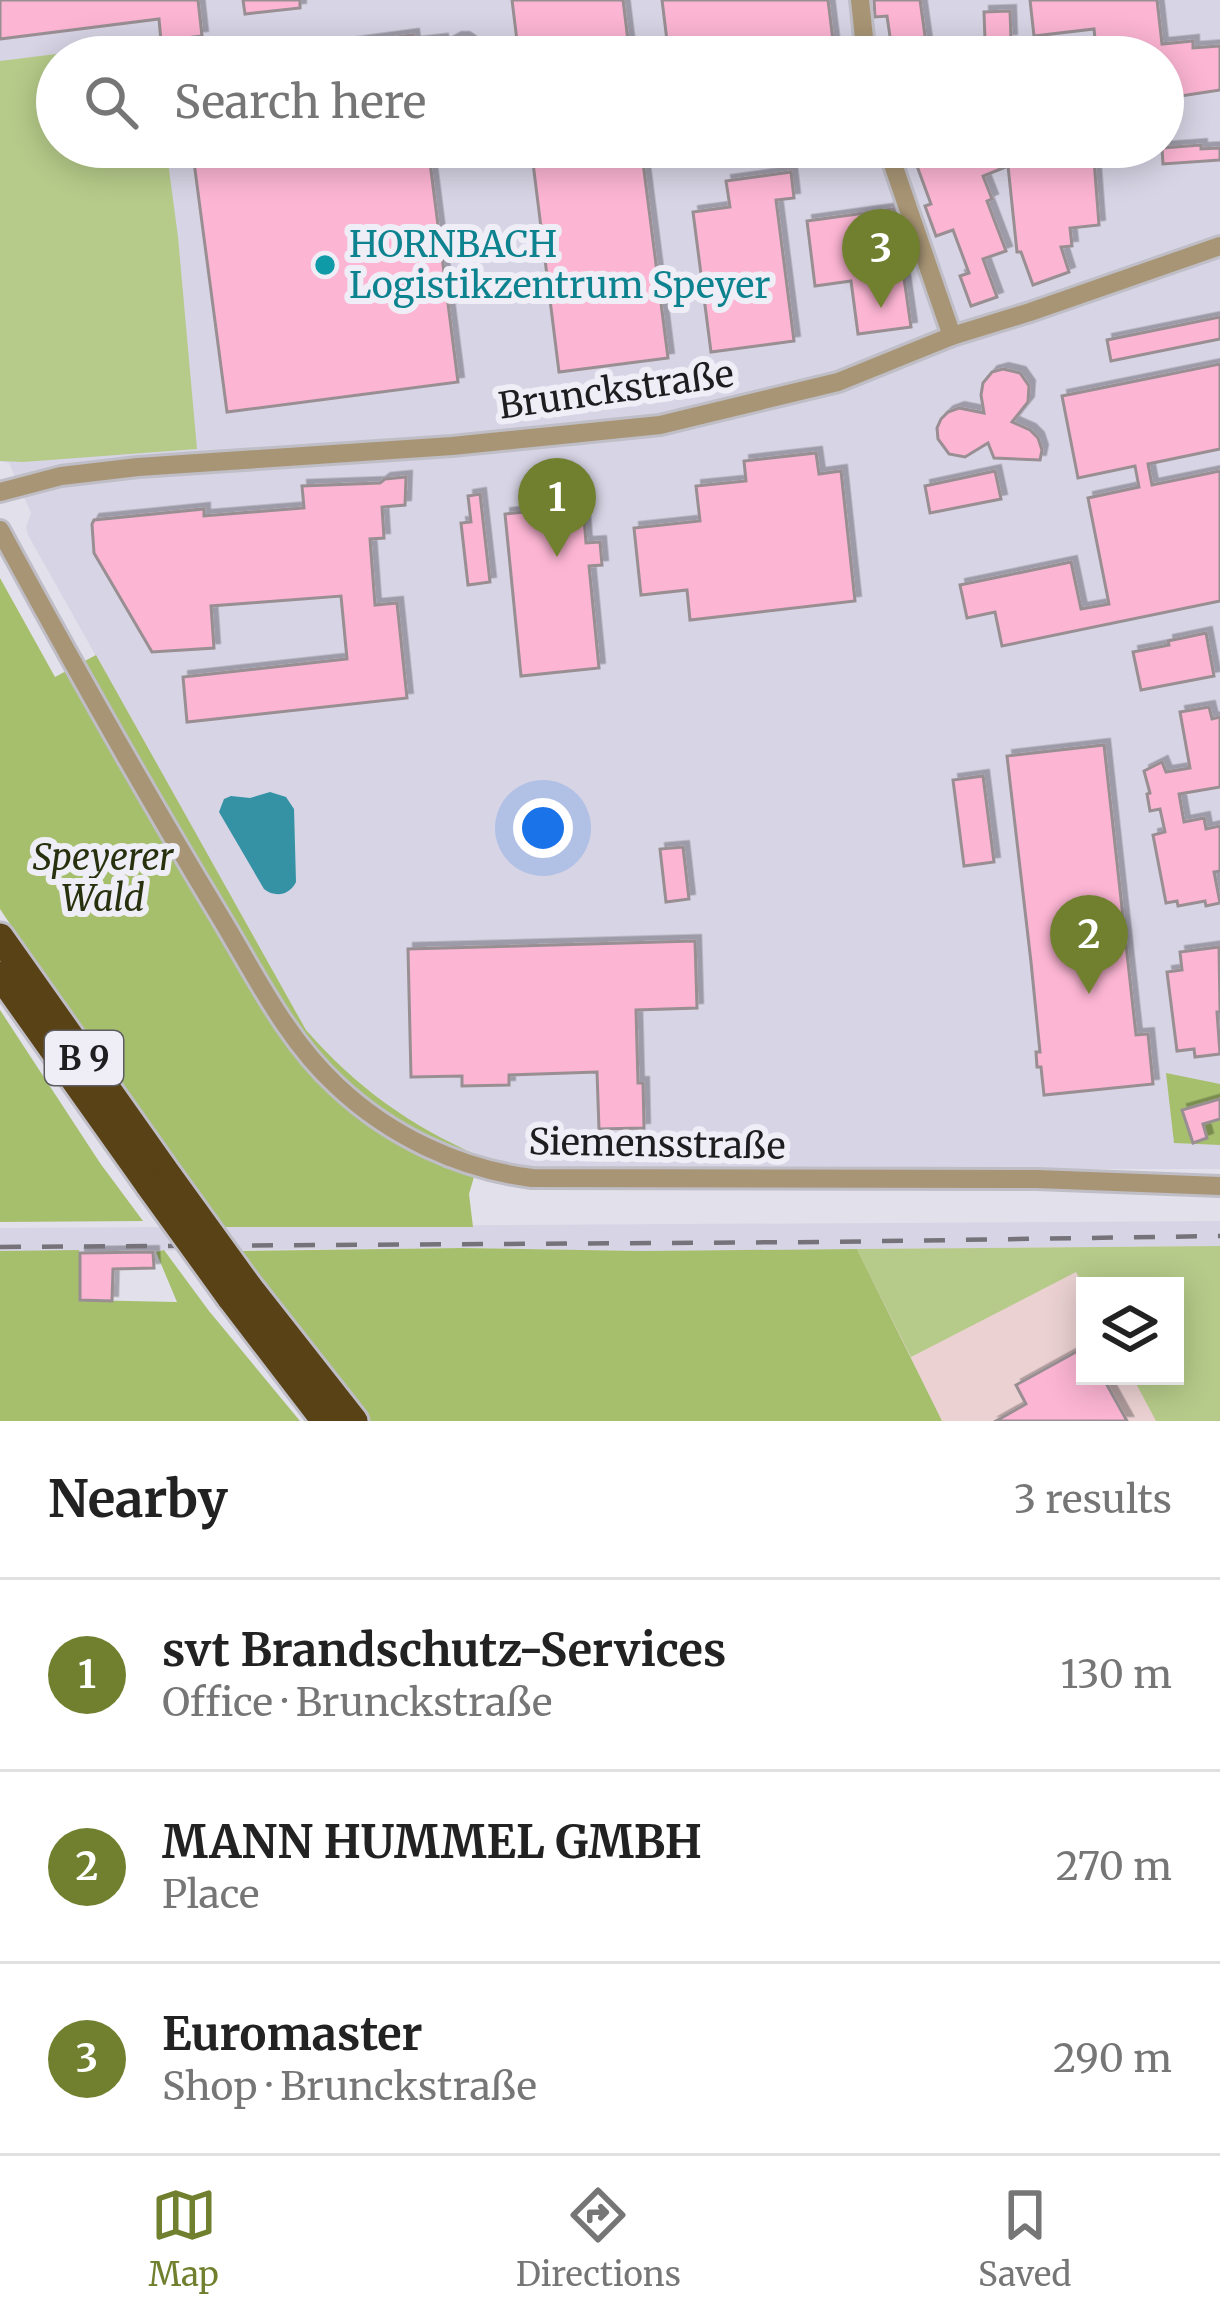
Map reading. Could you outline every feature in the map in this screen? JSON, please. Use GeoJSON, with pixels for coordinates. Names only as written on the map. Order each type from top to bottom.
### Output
{"type":"FeatureCollection","features":[{"type":"Feature","properties":{"kind":"highway","name":"B 9"},"geometry":{"type":"LineString","coordinates":[[0,937],[159,1182]]}},
{"type":"Feature","properties":{"kind":"highway","name":"B 9"},"geometry":{"type":"LineString","coordinates":[[0,975],[159,1182],[325,1421]]}},
{"type":"Feature","properties":{"kind":"highway","name":"B 9"},"geometry":{"type":"LineString","coordinates":[[239,1292],[354,1421]]}},
{"type":"Feature","properties":{"kind":"street"},"geometry":{"type":"LineString","coordinates":[[860,0],[864,36]]}},
{"type":"Feature","properties":{"kind":"street"},"geometry":{"type":"LineString","coordinates":[[894,168],[952,336]]}},
{"type":"Feature","properties":{"kind":"street","name":"Brunckstraße"},"geometry":{"type":"LineString","coordinates":[[0,492],[61,476],[138,467],[452,446],[660,424],[838,382],[952,336],[1220,246]]}},
{"type":"Feature","properties":{"kind":"street","name":"Siemensstraße"},"geometry":{"type":"LineString","coordinates":[[0,530],[142,787],[299,1047],[360,1106],[411,1138],[474,1166],[532,1178],[1037,1179],[1220,1186]]}},
{"type":"Feature","properties":{"kind":"shaded area"},"geometry":{"type":"Polygon","coordinates":[[[0,0],[1220,0],[1220,1169],[558,1169],[507,1165],[442,1140],[396,1112],[332,1060],[306,1030],[28,535],[31,513],[9,463],[0,461],[0,0]]]}},
{"type":"Feature","properties":{"kind":"shaded area"},"geometry":{"type":"Polygon","coordinates":[[[1220,1221],[1220,1246],[0,1252],[0,1228],[1220,1221]]]}},
{"type":"Feature","properties":{"kind":"shaded area"},"geometry":{"type":"Polygon","coordinates":[[[1220,1246],[1220,1421],[942,1421],[857,1249],[1220,1246]]]}},
{"type":"Feature","properties":{"kind":"green space"},"geometry":{"type":"Polygon","coordinates":[[[36,56],[36,168],[169,168],[197,449],[0,461],[0,61],[36,56]]]}},
{"type":"Feature","properties":{"kind":"green space","name":"Speyerer Wald"},"geometry":{"type":"Polygon","coordinates":[[[0,578],[55,677],[96,655],[306,1030],[386,1103],[480,1156],[469,1194],[473,1227],[219,1227],[147,1129],[0,909],[0,578]]]}},
{"type":"Feature","properties":{"kind":"green space","name":"Speyerer Wald"},"geometry":{"type":"Polygon","coordinates":[[[0,1010],[100,1163],[143,1221],[0,1222],[0,1010]]]}},
{"type":"Feature","properties":{"kind":"green space"},"geometry":{"type":"Polygon","coordinates":[[[1166,1073],[1220,1084],[1220,1145],[1174,1143],[1166,1073]]]}},
{"type":"Feature","properties":{"kind":"green space"},"geometry":{"type":"Polygon","coordinates":[[[1220,1246],[1220,1421],[1156,1421],[1137,1385],[1184,1385],[1184,1277],[1079,1277],[1076,1272],[911,1357],[857,1249],[1220,1246]]]}},
{"type":"Feature","properties":{"kind":"green space"},"geometry":{"type":"Polygon","coordinates":[[[857,1249],[942,1421],[370,1421],[236,1251],[857,1249]]]}},
{"type":"Feature","properties":{"kind":"green space"},"geometry":{"type":"Polygon","coordinates":[[[79,1250],[80,1300],[177,1302],[156,1252],[164,1250],[300,1421],[0,1421],[0,1251],[79,1250]]]}},
{"type":"Feature","properties":{"kind":"water"},"geometry":{"type":"Polygon","coordinates":[[[270,792],[286,797],[294,809],[296,882],[282,894],[264,889],[219,812],[224,799],[231,796],[250,798],[270,792]]]}},
{"type":"Feature","properties":{"kind":"building"},"geometry":{"type":"Polygon","coordinates":[[[0,0],[198,0],[202,36],[161,36],[159,19],[0,39],[0,0]]]}},
{"type":"Feature","properties":{"kind":"building"},"geometry":{"type":"Polygon","coordinates":[[[243,0],[300,0],[300,8],[245,14],[243,0]]]}},
{"type":"Feature","properties":{"kind":"building"},"geometry":{"type":"Polygon","coordinates":[[[512,0],[623,0],[627,36],[516,36],[512,0]]]}},
{"type":"Feature","properties":{"kind":"building"},"geometry":{"type":"Polygon","coordinates":[[[662,0],[828,0],[832,36],[666,36],[662,0]]]}},
{"type":"Feature","properties":{"kind":"building"},"geometry":{"type":"Polygon","coordinates":[[[874,0],[920,0],[925,36],[890,36],[887,16],[875,17],[874,0]]]}},
{"type":"Feature","properties":{"kind":"building"},"geometry":{"type":"Polygon","coordinates":[[[1030,0],[1157,0],[1161,36],[1095,36],[1094,29],[1034,36],[1030,0]]]}},
{"type":"Feature","properties":{"kind":"building"},"geometry":{"type":"Polygon","coordinates":[[[1010,11],[1011,36],[985,36],[984,12],[1010,11]]]}},
{"type":"Feature","properties":{"kind":"building"},"geometry":{"type":"Polygon","coordinates":[[[1193,41],[1193,48],[1220,46],[1220,90],[1184,95],[1184,42],[1193,41]]]}},
{"type":"Feature","properties":{"kind":"building"},"geometry":{"type":"Polygon","coordinates":[[[1184,146],[1220,148],[1220,160],[1184,163],[1184,146]]]}},
{"type":"Feature","properties":{"kind":"building","name":"HORNBACH Logistikzentrum Speyer"},"geometry":{"type":"Polygon","coordinates":[[[195,168],[431,168],[458,382],[227,412],[195,168]]]}},
{"type":"Feature","properties":{"kind":"building"},"geometry":{"type":"Polygon","coordinates":[[[534,168],[644,168],[668,358],[559,372],[534,168]]]}},
{"type":"Feature","properties":{"kind":"building"},"geometry":{"type":"Polygon","coordinates":[[[918,168],[1003,168],[983,176],[1006,251],[983,259],[997,297],[971,306],[960,276],[969,273],[953,230],[936,236],[925,206],[931,204],[918,168]]]}},
{"type":"Feature","properties":{"kind":"building"},"geometry":{"type":"Polygon","coordinates":[[[1008,168],[1095,168],[1099,225],[1070,228],[1072,246],[1061,247],[1069,272],[1033,285],[1017,252],[1008,168]]]}},
{"type":"Feature","properties":{"kind":"building"},"geometry":{"type":"Polygon","coordinates":[[[791,172],[794,198],[776,200],[794,341],[711,352],[693,212],[730,207],[726,181],[791,172]]]}},
{"type":"Feature","properties":{"kind":"building"},"geometry":{"type":"Polygon","coordinates":[[[894,209],[911,327],[858,334],[851,281],[815,286],[807,221],[894,209]]]}},
{"type":"Feature","properties":{"kind":"building"},"geometry":{"type":"Polygon","coordinates":[[[1220,317],[1220,339],[1111,361],[1107,340],[1220,317]]]}},
{"type":"Feature","properties":{"kind":"building"},"geometry":{"type":"Polygon","coordinates":[[[1220,364],[1220,449],[1148,464],[1152,485],[1220,471],[1220,601],[1002,646],[995,612],[967,618],[960,585],[1071,562],[1081,609],[1109,604],[1088,498],[1139,487],[1135,466],[1078,478],[1062,396],[1220,364]]]}},
{"type":"Feature","properties":{"kind":"building"},"geometry":{"type":"Polygon","coordinates":[[[992,372],[1020,373],[1029,386],[1028,402],[1012,422],[1038,438],[1040,460],[994,458],[988,443],[965,457],[949,454],[938,439],[941,419],[959,408],[984,413],[983,383],[992,372]]]}},
{"type":"Feature","properties":{"kind":"building"},"geometry":{"type":"Polygon","coordinates":[[[816,453],[819,474],[841,471],[855,601],[690,620],[687,590],[641,595],[634,528],[700,521],[696,486],[746,481],[744,461],[816,453]]]}},
{"type":"Feature","properties":{"kind":"building"},"geometry":{"type":"Polygon","coordinates":[[[995,471],[1001,499],[930,513],[925,486],[995,471]]]}},
{"type":"Feature","properties":{"kind":"building"},"geometry":{"type":"Polygon","coordinates":[[[406,477],[405,505],[382,507],[384,538],[370,539],[375,605],[397,603],[407,698],[187,722],[183,677],[347,659],[341,596],[211,606],[214,648],[152,652],[94,553],[94,520],[204,509],[204,516],[304,508],[302,486],[380,483],[406,477]]]}},
{"type":"Feature","properties":{"kind":"building"},"geometry":{"type":"Polygon","coordinates":[[[480,494],[490,582],[468,585],[461,523],[471,522],[468,496],[480,494]]]}},
{"type":"Feature","properties":{"kind":"building"},"geometry":{"type":"Polygon","coordinates":[[[583,506],[586,543],[600,542],[602,565],[589,566],[599,668],[521,676],[505,514],[583,506]]]}},
{"type":"Feature","properties":{"kind":"building"},"geometry":{"type":"Polygon","coordinates":[[[1206,633],[1214,676],[1141,690],[1133,652],[1206,633]]]}},
{"type":"Feature","properties":{"kind":"building"},"geometry":{"type":"Polygon","coordinates":[[[1209,707],[1212,719],[1220,717],[1220,787],[1179,794],[1184,822],[1204,818],[1206,829],[1220,826],[1220,871],[1214,872],[1220,903],[1178,906],[1177,901],[1166,903],[1153,835],[1165,832],[1160,809],[1150,811],[1144,771],[1162,762],[1166,772],[1190,768],[1180,712],[1209,707]]]}},
{"type":"Feature","properties":{"kind":"building"},"geometry":{"type":"Polygon","coordinates":[[[1104,745],[1136,1035],[1148,1034],[1153,1084],[1044,1095],[1041,1067],[1037,1067],[1036,1052],[1040,1052],[1007,756],[1104,745]]]}},
{"type":"Feature","properties":{"kind":"building"},"geometry":{"type":"Polygon","coordinates":[[[983,776],[994,862],[964,866],[953,780],[983,776]]]}},
{"type":"Feature","properties":{"kind":"building"},"geometry":{"type":"Polygon","coordinates":[[[683,847],[689,899],[666,902],[660,849],[683,847]]]}},
{"type":"Feature","properties":{"kind":"building"},"geometry":{"type":"Polygon","coordinates":[[[695,941],[697,1008],[636,1010],[644,1128],[599,1129],[597,1072],[509,1075],[509,1085],[462,1086],[462,1076],[411,1077],[408,949],[695,941]]]}},
{"type":"Feature","properties":{"kind":"building"},"geometry":{"type":"Polygon","coordinates":[[[1219,947],[1220,1054],[1195,1057],[1194,1049],[1177,1051],[1167,972],[1182,970],[1180,952],[1219,947]]]}},
{"type":"Feature","properties":{"kind":"building"},"geometry":{"type":"Polygon","coordinates":[[[1220,1099],[1220,1119],[1203,1124],[1207,1138],[1193,1143],[1182,1110],[1220,1099]]]}},
{"type":"Feature","properties":{"kind":"building"},"geometry":{"type":"Polygon","coordinates":[[[153,1252],[154,1268],[113,1269],[112,1301],[80,1300],[80,1253],[153,1252]]]}},
{"type":"Feature","properties":{"kind":"building"},"geometry":{"type":"Polygon","coordinates":[[[1076,1352],[1076,1385],[1107,1385],[1127,1421],[996,1421],[1026,1404],[1016,1385],[1076,1352]]]}},
{"type":"Feature","properties":{"kind":"railway"},"geometry":{"type":"LineString","coordinates":[[0,1247],[1220,1236]]}},
{"type":"Feature","properties":{"kind":"place","name":"HORNBACH Logistikzentrum Speyer"},"geometry":{"type":"Point","coordinates":[325,265]}},
{"type":"Feature","properties":{"kind":"place","name":"Euromaster"},"geometry":{"type":"Point","coordinates":[881,308]}},
{"type":"Feature","properties":{"kind":"place","name":"svt Brandschutz-Services"},"geometry":{"type":"Point","coordinates":[557,557]}},
{"type":"Feature","properties":{"kind":"place","name":"MANN HUMMEL GMBH"},"geometry":{"type":"Point","coordinates":[1089,994]}}]}
